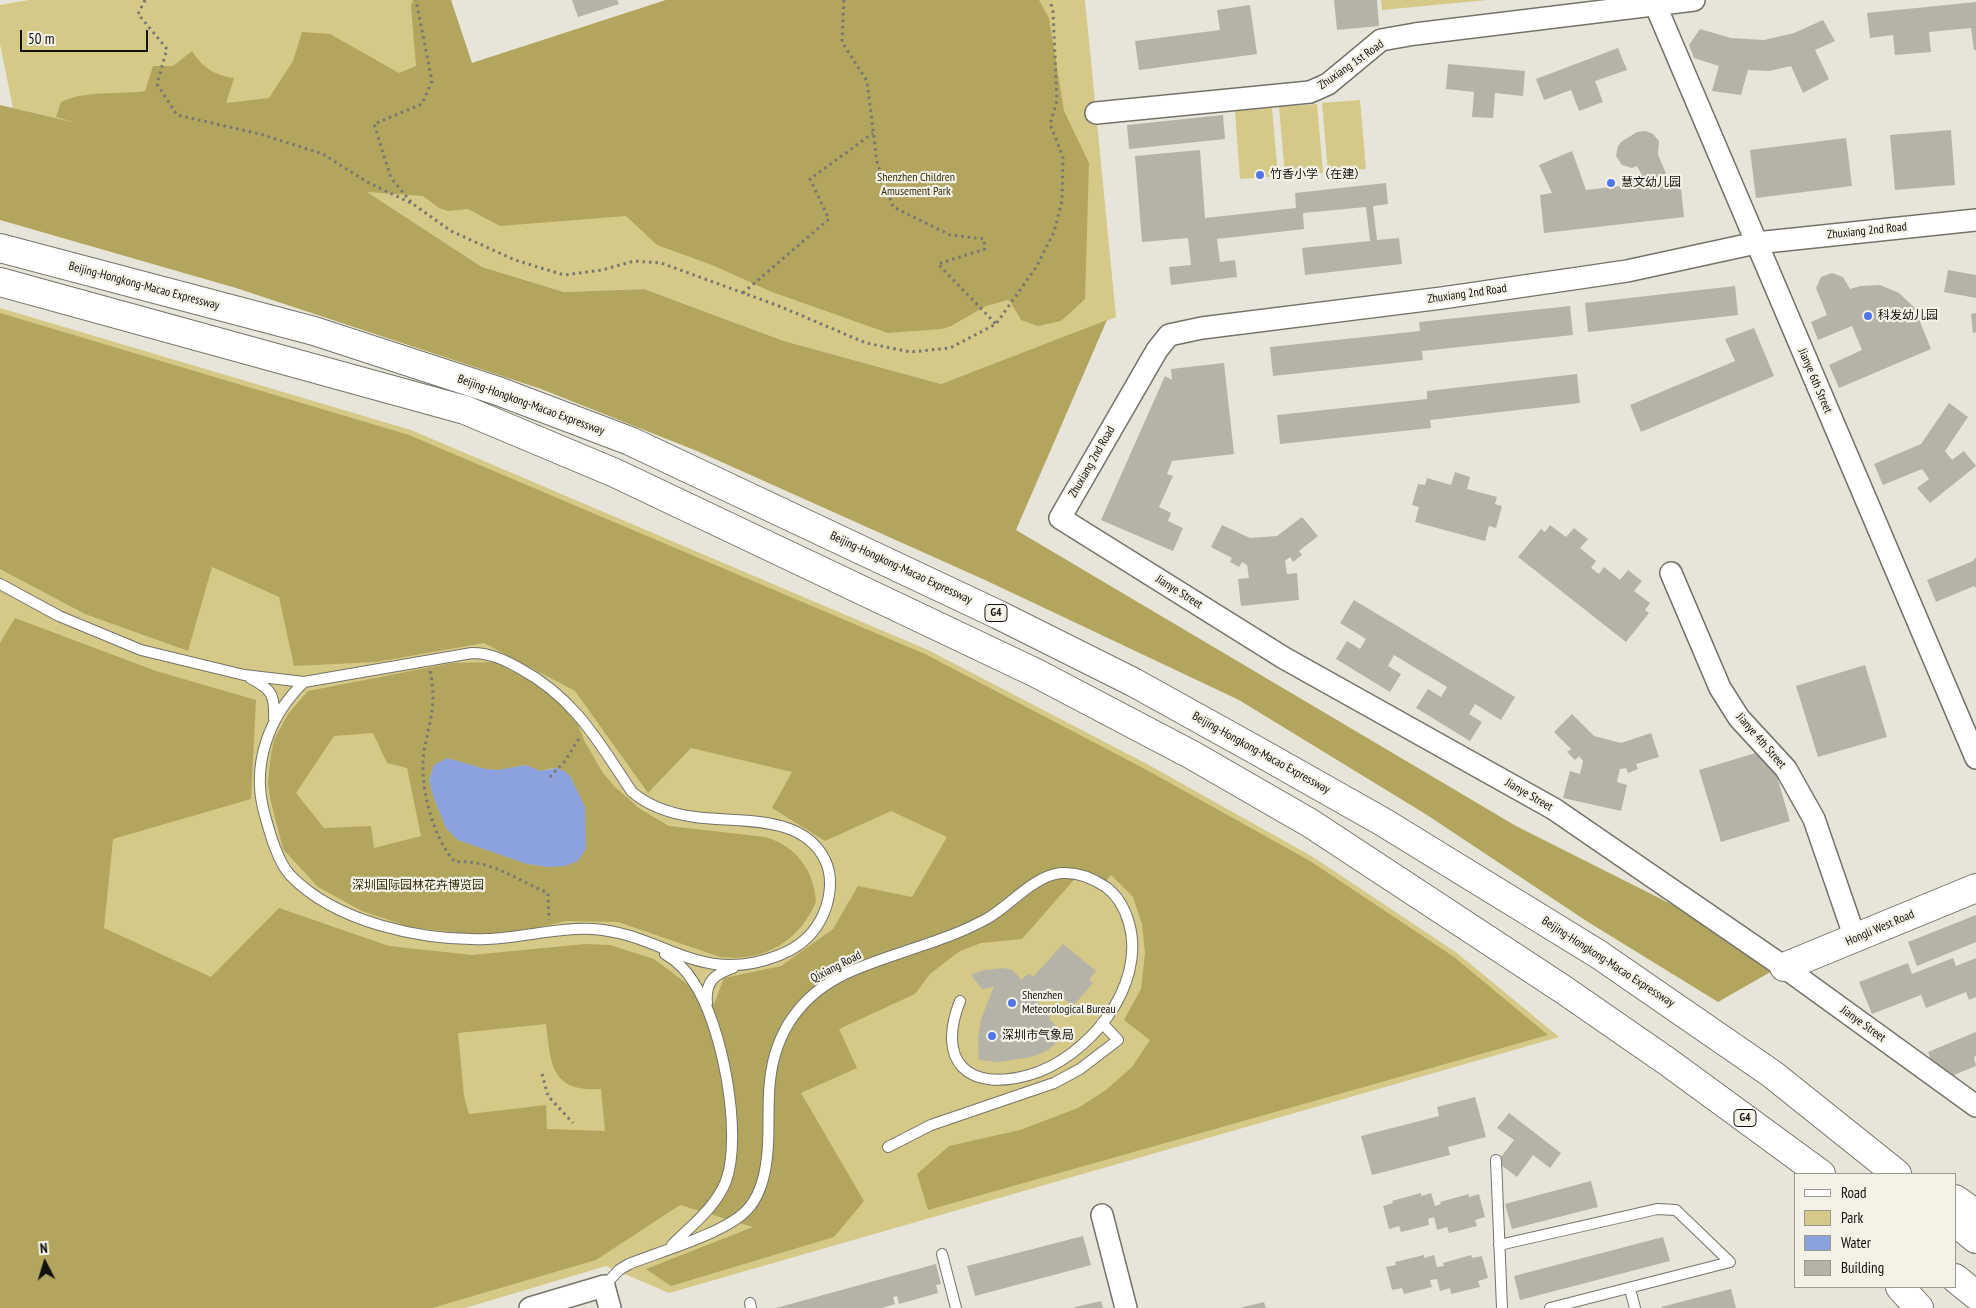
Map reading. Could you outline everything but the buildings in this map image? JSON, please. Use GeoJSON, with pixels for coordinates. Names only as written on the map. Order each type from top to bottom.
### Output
{"type":"FeatureCollection","features":[{"type":"Feature","properties":{"kind":"main road","name":"Beijing-Hongkong-Macao Expressway"},"geometry":{"type":"LineString","coordinates":[[0,248],[314,331],[498,391],[630,441],[999,615],[1133,682],[1261,752],[1400,832],[1598,954],[1772,1074],[1896,1173]]}},
{"type":"Feature","properties":{"kind":"main road","name":"G4"},"geometry":{"type":"LineString","coordinates":[[0,282],[465,410],[615,474],[1036,674],[1192,755],[1344,845],[1564,990],[1668,1062],[1820,1173]]}},
{"type":"Feature","properties":{"kind":"main road","name":"Hongli West Road"},"geometry":{"type":"LineString","coordinates":[[1784,968],[1976,888]]}},
{"type":"Feature","properties":{"kind":"main road"},"geometry":{"type":"LineString","coordinates":[[1668,1062],[1794,1178]]}},
{"type":"Feature","properties":{"kind":"main road"},"geometry":{"type":"LineString","coordinates":[[1772,1074],[1917,1173]]}},
{"type":"Feature","properties":{"kind":"main road"},"geometry":{"type":"LineString","coordinates":[[1956,1200],[1976,1214]]}},
{"type":"Feature","properties":{"kind":"main road"},"geometry":{"type":"LineString","coordinates":[[1956,1223],[1976,1239]]}},
{"type":"Feature","properties":{"kind":"main road"},"geometry":{"type":"LineString","coordinates":[[1956,1279],[1976,1295]]}},
{"type":"Feature","properties":{"kind":"main road"},"geometry":{"type":"LineString","coordinates":[[1901,1288],[1919,1308]]}},
{"type":"Feature","properties":{"kind":"street","name":"Zhuxiang 1st Road"},"geometry":{"type":"LineString","coordinates":[[1096,113],[1310,92],[1328,84],[1381,40],[1415,34],[1694,0]]}},
{"type":"Feature","properties":{"kind":"street","name":"Jianye 6th Street"},"geometry":{"type":"LineString","coordinates":[[1655,4],[1976,758]]}},
{"type":"Feature","properties":{"kind":"street","name":"Zhuxiang 2nd Road"},"geometry":{"type":"LineString","coordinates":[[1060,518],[1156,350],[1169,335],[1202,328],[1442,298],[1628,270],[1756,242],[1976,220]]}},
{"type":"Feature","properties":{"kind":"street","name":"Jianye Street"},"geometry":{"type":"LineString","coordinates":[[1060,518],[1284,658],[1554,809],[1784,968],[1976,1106]]}},
{"type":"Feature","properties":{"kind":"street","name":"Jianye 4th Street"},"geometry":{"type":"LineString","coordinates":[[1672,574],[1720,688],[1738,718],[1786,769],[1814,819],[1855,938]]}},
{"type":"Feature","properties":{"kind":"street"},"geometry":{"type":"LineString","coordinates":[[1102,1216],[1126,1308]]}},
{"type":"Feature","properties":{"kind":"street"},"geometry":{"type":"LineString","coordinates":[[530,1308],[604,1286],[610,1308]]}},
{"type":"Feature","properties":{"kind":"lane"},"geometry":{"type":"LineString","coordinates":[[0,584],[59,616],[141,650],[244,675],[304,682],[472,652],[486,653],[537,678],[561,696],[587,726],[632,792],[639,798],[654,806],[680,814],[696,817],[756,820],[778,825],[796,832],[813,844],[825,858],[831,878],[829,896],[822,918],[812,935],[793,950],[769,959],[721,971],[712,978],[707,985],[707,1009]]}},
{"type":"Feature","properties":{"kind":"lane"},"geometry":{"type":"LineString","coordinates":[[244,675],[266,687],[273,697],[274,719]]}},
{"type":"Feature","properties":{"kind":"lane"},"geometry":{"type":"LineString","coordinates":[[304,682],[288,698],[274,719],[265,745],[260,773],[261,802],[270,835],[288,873],[315,896],[347,914],[386,927],[431,935],[486,939],[583,929],[613,930],[707,964],[748,963]]}},
{"type":"Feature","properties":{"kind":"lane","name":"Qixiang Road"},"geometry":{"type":"LineString","coordinates":[[604,1286],[619,1270],[629,1264],[721,1229],[738,1219],[757,1197],[766,1167],[770,1080],[774,1060],[788,1022],[812,994],[848,973],[964,930],[1002,909],[1050,876],[1072,874],[1096,880],[1110,890],[1127,914],[1133,946],[1126,984],[1102,1024]]}},
{"type":"Feature","properties":{"kind":"lane"},"geometry":{"type":"LineString","coordinates":[[647,943],[683,968],[695,983],[707,1009],[725,1069],[732,1137],[730,1165],[718,1196],[704,1213],[668,1248]]}},
{"type":"Feature","properties":{"kind":"lane"},"geometry":{"type":"LineString","coordinates":[[888,1147],[931,1125],[1054,1083],[1080,1070],[1118,1040],[1102,1024],[1074,1051],[1053,1065],[1027,1075],[992,1081],[976,1077],[955,1057],[952,1037],[954,1019],[960,1001]]}},
{"type":"Feature","properties":{"kind":"lane"},"geometry":{"type":"LineString","coordinates":[[1496,1160],[1502,1308]]}},
{"type":"Feature","properties":{"kind":"lane"},"geometry":{"type":"LineString","coordinates":[[1499,1245],[1657,1208],[1676,1210],[1730,1262],[1550,1308]]}},
{"type":"Feature","properties":{"kind":"lane"},"geometry":{"type":"LineString","coordinates":[[942,1254],[956,1308]]}},
{"type":"Feature","properties":{"kind":"lane"},"geometry":{"type":"LineString","coordinates":[[1630,1289],[1635,1308]]}},
{"type":"Feature","properties":{"kind":"path"},"geometry":{"type":"LineString","coordinates":[[145,0],[138,14],[167,50],[157,84],[177,116],[260,134],[323,154],[366,182],[413,204],[451,232],[515,260],[564,274],[602,270],[634,261],[661,263],[743,293],[866,343],[911,352],[950,348],[996,324],[1036,266],[1054,232],[1062,201],[1063,157],[1050,124],[1057,101],[1053,12],[1050,0]]}},
{"type":"Feature","properties":{"kind":"path"},"geometry":{"type":"LineString","coordinates":[[413,204],[391,178],[374,124],[422,104],[432,82],[416,0]]}},
{"type":"Feature","properties":{"kind":"path"},"geometry":{"type":"LineString","coordinates":[[844,0],[842,42],[867,81],[877,162],[893,207],[950,235],[984,239],[985,249],[938,264],[996,324]]}},
{"type":"Feature","properties":{"kind":"path"},"geometry":{"type":"LineString","coordinates":[[743,293],[829,219],[810,179],[873,133]]}},
{"type":"Feature","properties":{"kind":"path"},"geometry":{"type":"LineString","coordinates":[[428,661],[435,692],[433,715],[424,751],[423,776],[434,828],[446,853],[455,862],[471,861],[495,867],[548,894],[550,933]]}},
{"type":"Feature","properties":{"kind":"path"},"geometry":{"type":"LineString","coordinates":[[550,777],[565,761],[587,726]]}},
{"type":"Feature","properties":{"kind":"path"},"geometry":{"type":"LineString","coordinates":[[542,1074],[548,1096],[573,1123]]}},
{"type":"Feature","properties":{"kind":"green space","name":"Shenzhen Children Amusement Park"},"geometry":{"type":"Polygon","coordinates":[[[29,0],[451,0],[472,63],[666,0],[1085,0],[1116,317],[941,384],[784,341],[644,289],[564,292],[482,267],[365,191],[13,108],[0,44],[0,5],[29,0]]]}},
{"type":"Feature","properties":{"kind":"green space"},"geometry":{"type":"Polygon","coordinates":[[[413,0],[451,0],[472,63],[666,0],[1039,0],[1049,18],[1064,111],[1089,163],[1085,299],[1061,321],[1038,326],[1021,320],[1010,301],[1007,300],[986,306],[951,326],[942,329],[888,333],[772,292],[712,265],[657,245],[626,216],[500,226],[468,209],[448,211],[439,208],[423,196],[367,192],[482,267],[564,292],[644,289],[784,341],[941,384],[1107,320],[1016,530],[1516,826],[1699,918],[1774,970],[1718,1002],[1588,922],[1427,815],[1239,700],[985,580],[697,451],[541,389],[236,288],[0,220],[0,105],[77,123],[56,117],[61,102],[92,94],[145,91],[153,66],[173,66],[192,51],[200,62],[210,70],[234,78],[226,103],[269,98],[293,61],[302,32],[330,34],[399,73],[416,66],[411,6],[413,0]]]}},
{"type":"Feature","properties":{"kind":"green space"},"geometry":{"type":"Polygon","coordinates":[[[1381,0],[1487,0],[1382,10],[1381,0]]]}},
{"type":"Feature","properties":{"kind":"green space"},"geometry":{"type":"Polygon","coordinates":[[[1360,100],[1366,169],[1328,172],[1322,103],[1360,100]]]}},
{"type":"Feature","properties":{"kind":"green space"},"geometry":{"type":"Polygon","coordinates":[[[1317,104],[1323,173],[1285,176],[1279,107],[1317,104]]]}},
{"type":"Feature","properties":{"kind":"green space"},"geometry":{"type":"Polygon","coordinates":[[[1272,108],[1278,176],[1240,179],[1235,111],[1272,108]]]}},
{"type":"Feature","properties":{"kind":"green space","name":"深圳国际园林花卉博览园"},"geometry":{"type":"Polygon","coordinates":[[[0,308],[411,430],[928,650],[1147,764],[1313,857],[1457,953],[1559,1037],[669,1293],[606,1266],[465,1308],[0,1308],[0,308]]]}},
{"type":"Feature","properties":{"kind":"green space","name":"深圳国际园林花卉博览园"},"geometry":{"type":"Polygon","coordinates":[[[0,313],[409,435],[925,654],[1145,769],[1310,861],[1454,957],[1548,1035],[928,1210],[917,1174],[949,1146],[1020,1130],[1078,1108],[1106,1090],[1132,1067],[1150,1040],[1124,1020],[1141,989],[1145,953],[1142,924],[1133,897],[1111,875],[1100,888],[1079,874],[1022,939],[981,943],[960,951],[930,974],[915,994],[839,1029],[857,1068],[801,1093],[864,1201],[834,1237],[671,1286],[646,1269],[753,1227],[680,1205],[596,1260],[432,1308],[0,1308],[0,643],[15,618],[156,671],[256,700],[251,799],[113,839],[104,928],[211,977],[279,908],[389,946],[472,955],[585,944],[610,945],[654,959],[714,1004],[724,978],[781,966],[833,929],[858,886],[912,897],[947,837],[891,811],[825,841],[772,808],[792,772],[691,748],[648,793],[575,691],[484,643],[376,662],[294,666],[279,597],[212,567],[188,651],[85,614],[0,569],[0,313]],[[546,1024],[458,1033],[464,1096],[469,1114],[546,1105],[547,1129],[605,1131],[601,1089],[584,1089],[572,1086],[556,1073],[552,1063],[546,1024]]]}},
{"type":"Feature","properties":{"kind":"green space"},"geometry":{"type":"Polygon","coordinates":[[[495,662],[553,694],[578,725],[585,742],[603,773],[615,787],[640,809],[669,826],[765,837],[786,846],[807,870],[815,890],[816,902],[799,929],[789,939],[765,953],[736,958],[720,957],[618,922],[566,921],[524,931],[478,935],[410,927],[362,911],[318,887],[283,849],[270,798],[268,783],[274,740],[288,714],[308,691],[452,663],[495,662]],[[373,733],[334,736],[296,793],[324,828],[371,826],[374,848],[421,836],[407,768],[387,763],[373,733]],[[447,758],[434,765],[429,780],[433,796],[446,828],[458,840],[527,864],[549,867],[585,807],[570,776],[552,768],[540,771],[526,765],[498,770],[485,769],[447,758]]]}},
{"type":"Feature","properties":{"kind":"water"},"geometry":{"type":"Polygon","coordinates":[[[447,758],[485,769],[498,770],[526,765],[540,771],[557,768],[564,771],[570,776],[585,807],[586,849],[578,861],[565,866],[549,867],[527,864],[458,840],[446,828],[433,796],[429,780],[434,765],[447,758]]]}},
{"type":"Feature","properties":{"kind":"place","name":"竹香小学（在建）"},"geometry":{"type":"Point","coordinates":[1260,175]}},
{"type":"Feature","properties":{"kind":"place","name":"慧文幼儿园"},"geometry":{"type":"Point","coordinates":[1611,183]}},
{"type":"Feature","properties":{"kind":"place","name":"科发幼儿园"},"geometry":{"type":"Point","coordinates":[1868,316]}},
{"type":"Feature","properties":{"kind":"place","name":"Shenzhen Meteorological Bureau"},"geometry":{"type":"Point","coordinates":[1012,1003]}},
{"type":"Feature","properties":{"kind":"place","name":"深圳市气象局"},"geometry":{"type":"Point","coordinates":[992,1036]}}]}
